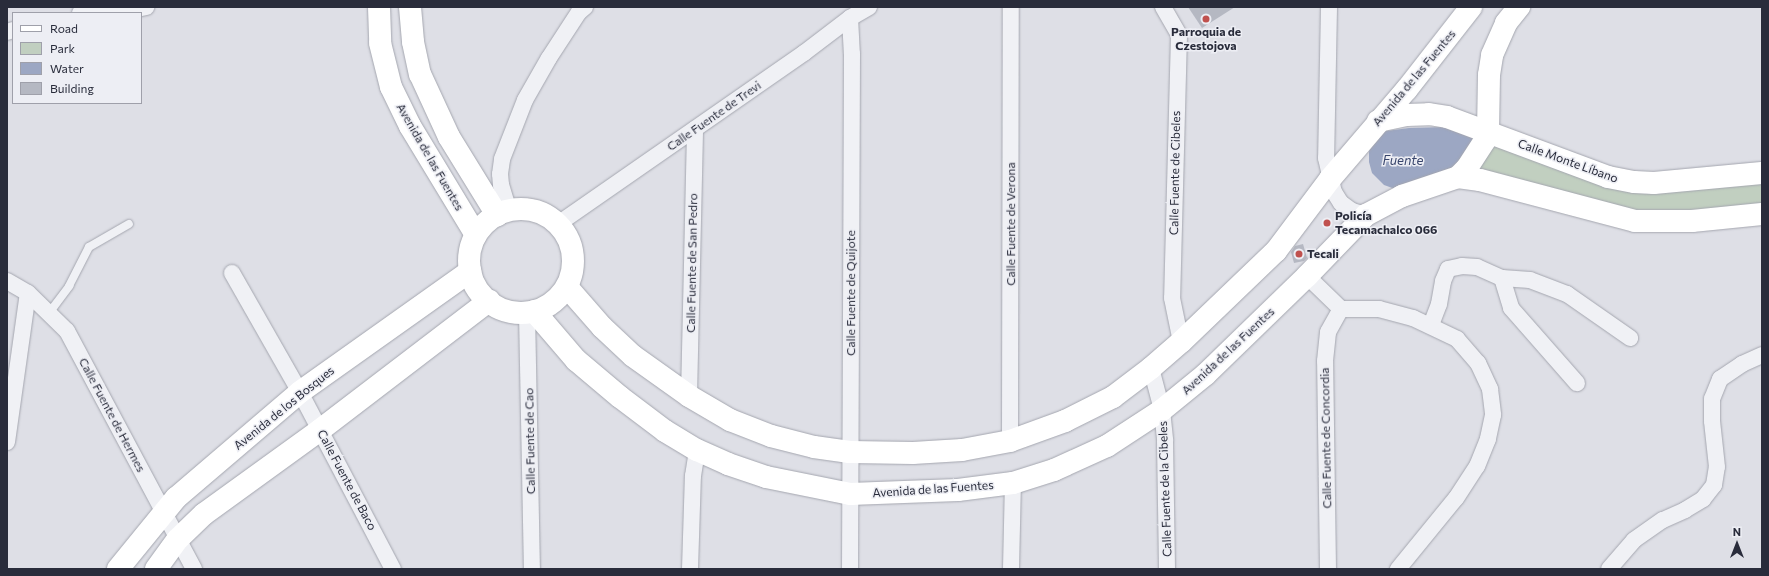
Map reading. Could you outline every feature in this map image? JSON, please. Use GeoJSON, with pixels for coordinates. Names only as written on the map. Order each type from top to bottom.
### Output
{"type":"FeatureCollection","features":[{"type":"Feature","properties":{"kind":"main road","name":"Avenida de las Fuentes"},"geometry":{"type":"LineString","coordinates":[[379,7],[380,43],[391,87],[410,126],[476,235]]}},
{"type":"Feature","properties":{"kind":"main road"},"geometry":{"type":"LineString","coordinates":[[410,7],[413,42],[420,74],[449,137],[503,213]]}},
{"type":"Feature","properties":{"kind":"main road","name":"Avenida de las Fuentes"},"geometry":{"type":"LineString","coordinates":[[567,287],[602,327],[633,356],[689,396],[730,420],[771,436],[814,447],[850,452],[912,453],[962,450],[1010,442],[1065,420],[1113,397],[1151,368],[1181,342],[1276,251],[1330,179],[1378,121],[1407,89],[1472,7]]}},
{"type":"Feature","properties":{"kind":"main road"},"geometry":{"type":"LineString","coordinates":[[1458,178],[1478,153],[1488,132],[1489,75],[1492,55],[1506,23],[1519,7]]}},
{"type":"Feature","properties":{"kind":"main road","name":"Calle Monte Líbano"},"geometry":{"type":"LineString","coordinates":[[1378,121],[1406,115],[1429,114],[1447,117],[1608,177],[1634,182],[1654,183],[1762,173]]}},
{"type":"Feature","properties":{"kind":"main road","name":"Avenida de las Fuentes"},"geometry":{"type":"LineString","coordinates":[[531,312],[582,364],[620,397],[665,431],[697,450],[728,464],[766,477],[850,494],[958,490],[1013,483],[1054,470],[1107,446],[1162,410],[1206,374],[1307,276],[1366,215],[1402,196],[1458,178]]}},
{"type":"Feature","properties":{"kind":"main road"},"geometry":{"type":"LineString","coordinates":[[1458,178],[1480,180],[1635,221],[1692,220],[1762,214]]}},
{"type":"Feature","properties":{"kind":"main road"},"geometry":{"type":"LineString","coordinates":[[522,209],[535,211],[547,216],[558,224],[572,247],[574,261],[572,274],[567,287],[558,298],[547,306],[531,312],[513,312],[500,308],[489,301],[477,288],[470,271],[470,252],[476,235],[485,223],[503,213],[522,209]]}},
{"type":"Feature","properties":{"kind":"main road","name":"Avenida de los Bosques"},"geometry":{"type":"LineString","coordinates":[[118,569],[176,498],[300,392],[470,271]]}},
{"type":"Feature","properties":{"kind":"main road"},"geometry":{"type":"LineString","coordinates":[[156,569],[178,538],[204,514],[320,430],[489,301]]}},
{"type":"Feature","properties":{"kind":"street"},"geometry":{"type":"LineString","coordinates":[[89,10],[123,12],[146,7]]}},
{"type":"Feature","properties":{"kind":"street"},"geometry":{"type":"LineString","coordinates":[[503,213],[500,174],[502,159],[525,100],[549,58],[579,12],[584,7]]}},
{"type":"Feature","properties":{"kind":"street","name":"Calle Fuente de Trevi"},"geometry":{"type":"LineString","coordinates":[[558,224],[804,53],[850,18],[869,7]]}},
{"type":"Feature","properties":{"kind":"street","name":"Calle Fuente de Verona"},"geometry":{"type":"LineString","coordinates":[[1010,442],[1011,7]]}},
{"type":"Feature","properties":{"kind":"street","name":"Calle Fuente de Cibeles"},"geometry":{"type":"LineString","coordinates":[[1163,7],[1179,35],[1172,298],[1181,342]]}},
{"type":"Feature","properties":{"kind":"street"},"geometry":{"type":"LineString","coordinates":[[1329,7],[1325,144],[1330,179],[1334,192],[1341,203],[1352,211],[1366,215]]}},
{"type":"Feature","properties":{"kind":"street","name":"Calle Fuente de Quijote"},"geometry":{"type":"LineString","coordinates":[[850,18],[852,54],[850,569]]}},
{"type":"Feature","properties":{"kind":"street","name":"Calle Fuente de San Pedro"},"geometry":{"type":"LineString","coordinates":[[689,396],[694,129]]}},
{"type":"Feature","properties":{"kind":"street"},"geometry":{"type":"LineString","coordinates":[[1431,325],[1439,304],[1443,281],[1448,269],[1462,266],[1477,267],[1502,278],[1530,280],[1567,294],[1630,338]]}},
{"type":"Feature","properties":{"kind":"street","name":"Calle Fuente de Baco"},"geometry":{"type":"LineString","coordinates":[[232,273],[300,392],[393,569]]}},
{"type":"Feature","properties":{"kind":"street"},"geometry":{"type":"LineString","coordinates":[[1307,276],[1341,310],[1379,310],[1413,318],[1431,325],[1457,339],[1478,362],[1490,389],[1493,415],[1488,439],[1477,466],[1456,498],[1398,569]]}},
{"type":"Feature","properties":{"kind":"street"},"geometry":{"type":"LineString","coordinates":[[1502,278],[1511,308],[1577,383]]}},
{"type":"Feature","properties":{"kind":"street","name":"Calle Fuente de Hermes"},"geometry":{"type":"LineString","coordinates":[[7,281],[28,293],[67,331],[194,569]]}},
{"type":"Feature","properties":{"kind":"street"},"geometry":{"type":"LineString","coordinates":[[7,442],[28,293]]}},
{"type":"Feature","properties":{"kind":"street","name":"Calle Fuente de Concordia"},"geometry":{"type":"LineString","coordinates":[[1328,569],[1326,361],[1328,332],[1341,310]]}},
{"type":"Feature","properties":{"kind":"street","name":"Calle Fuente de Cao"},"geometry":{"type":"LineString","coordinates":[[531,312],[532,569]]}},
{"type":"Feature","properties":{"kind":"street"},"geometry":{"type":"LineString","coordinates":[[1609,569],[1634,540],[1663,520],[1704,499],[1714,485],[1717,467],[1712,420],[1712,399],[1720,379],[1742,364],[1762,356]]}},
{"type":"Feature","properties":{"kind":"street","name":"Calle Fuente de la Cibeles"},"geometry":{"type":"LineString","coordinates":[[1151,368],[1162,410],[1165,441],[1168,569]]}},
{"type":"Feature","properties":{"kind":"street"},"geometry":{"type":"LineString","coordinates":[[690,569],[693,476],[697,450]]}},
{"type":"Feature","properties":{"kind":"street"},"geometry":{"type":"LineString","coordinates":[[1011,569],[1013,483]]}},
{"type":"Feature","properties":{"kind":"lane"},"geometry":{"type":"LineString","coordinates":[[49,313],[69,286],[89,247],[129,224]]}},
{"type":"Feature","properties":{"kind":"green space"},"geometry":{"type":"Polygon","coordinates":[[[1489,139],[1607,179],[1762,175],[1762,210],[1634,216],[1462,178],[1489,139]]]}},
{"type":"Feature","properties":{"kind":"water","name":"Fuente"},"geometry":{"type":"Polygon","coordinates":[[[1446,127],[1484,138],[1456,178],[1398,190],[1384,185],[1372,173],[1369,162],[1369,152],[1371,142],[1379,134],[1386,131],[1409,128],[1446,127]]]}},
{"type":"Feature","properties":{"kind":"building","name":"Parroquia de Czestojova"},"geometry":{"type":"Polygon","coordinates":[[[1188,7],[1235,7],[1202,28],[1188,7]]]}},
{"type":"Feature","properties":{"kind":"building","name":"Tecali"},"geometry":{"type":"Polygon","coordinates":[[[1303,244],[1307,258],[1304,261],[1294,263],[1291,252],[1295,246],[1303,244]]]}},
{"type":"Feature","properties":{"kind":"place","name":"Parroquia de Czestojova"},"geometry":{"type":"Point","coordinates":[1206,19]}},
{"type":"Feature","properties":{"kind":"place","name":"Policía Tecamachalco 066"},"geometry":{"type":"Point","coordinates":[1327,223]}},
{"type":"Feature","properties":{"kind":"place","name":"Tecali"},"geometry":{"type":"Point","coordinates":[1299,254]}}]}
